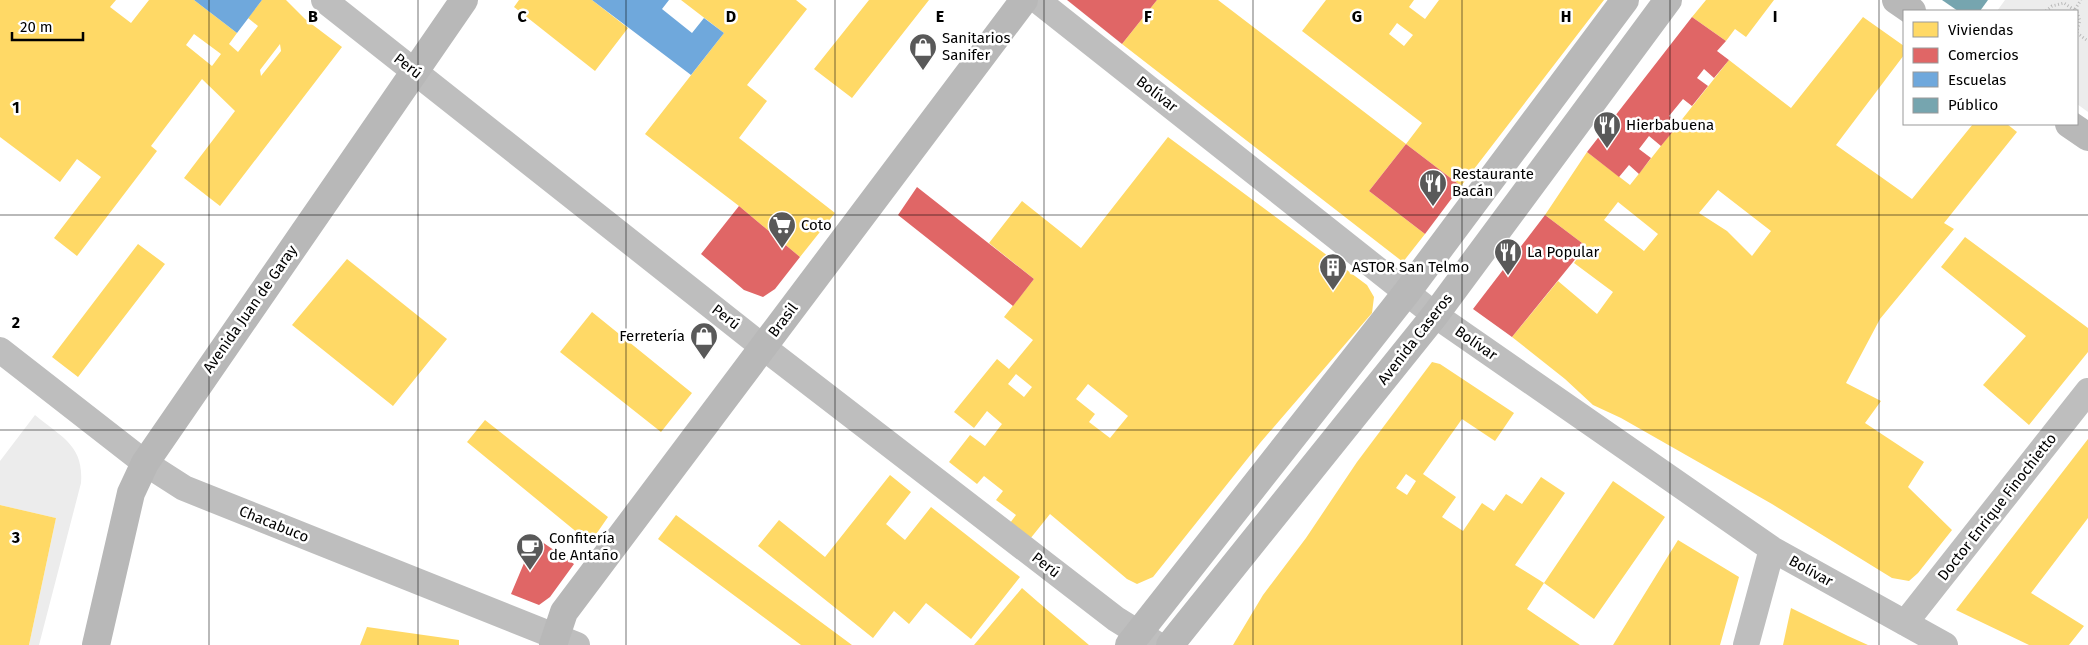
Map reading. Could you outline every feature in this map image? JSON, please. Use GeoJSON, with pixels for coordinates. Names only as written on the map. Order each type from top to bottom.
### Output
{"type":"FeatureCollection","features":[{"type":"Feature","properties":{"kind":"main road","name":"Avenida Juan de Garay"},"geometry":{"type":"LineString","coordinates":[[96,645],[131,493],[145,463],[464,0]]}},
{"type":"Feature","properties":{"kind":"main road","name":"Brasil"},"geometry":{"type":"LineString","coordinates":[[562,642],[564,612],[1024,0]]}},
{"type":"Feature","properties":{"kind":"main road"},"geometry":{"type":"LineString","coordinates":[[1142,641],[1407,292],[1625,0]]}},
{"type":"Feature","properties":{"kind":"main road","name":"Avenida Caseros"},"geometry":{"type":"LineString","coordinates":[[1170,645],[1435,315],[1668,0]]}},
{"type":"Feature","properties":{"kind":"main road"},"geometry":{"type":"LineString","coordinates":[[1896,0],[1911,10]]}},
{"type":"Feature","properties":{"kind":"main road"},"geometry":{"type":"LineString","coordinates":[[2070,125],[2088,137]]}},
{"type":"Feature","properties":{"kind":"street","name":"Perú"},"geometry":{"type":"LineString","coordinates":[[324,0],[763,347],[1142,641]]}},
{"type":"Feature","properties":{"kind":"street","name":"Bolívar"},"geometry":{"type":"LineString","coordinates":[[1036,0],[1435,315],[1772,549],[1945,645]]}},
{"type":"Feature","properties":{"kind":"street","name":"Chacabuco"},"geometry":{"type":"LineString","coordinates":[[0,350],[145,463],[184,488],[562,642]]}},
{"type":"Feature","properties":{"kind":"street","name":"Doctor Enrique Finochietto"},"geometry":{"type":"LineString","coordinates":[[1905,623],[2088,391]]}},
{"type":"Feature","properties":{"kind":"street"},"geometry":{"type":"LineString","coordinates":[[1746,645],[1772,549]]}},
{"type":"Feature","properties":{"kind":"street"},"geometry":{"type":"LineString","coordinates":[[1876,607],[1897,611],[1908,608],[1925,598]]}},
{"type":"Feature","properties":{"kind":"path"},"geometry":{"type":"LineString","coordinates":[[2048,10],[2058,4],[2070,6],[2075,10]]}},
{"type":"Feature","properties":{"kind":"path"},"geometry":{"type":"LineString","coordinates":[[2078,16],[2080,21],[2078,28]]}},
{"type":"Feature","properties":{"kind":"path"},"geometry":{"type":"LineString","coordinates":[[2078,33],[2088,41]]}},
{"type":"Feature","properties":{"kind":"shaded area"},"geometry":{"type":"Polygon","coordinates":[[[2005,0],[2088,0],[2088,112],[2078,105],[2078,10],[1998,10],[2005,0]]]}},
{"type":"Feature","properties":{"kind":"shaded area"},"geometry":{"type":"Polygon","coordinates":[[[35,415],[62,436],[75,451],[79,459],[81,483],[39,645],[29,645],[56,518],[0,505],[0,461],[35,415]]]}},
{"type":"Feature","properties":{"kind":"building: Viviendas"},"geometry":{"type":"Polygon","coordinates":[[[0,0],[116,0],[110,7],[131,23],[149,0],[194,0],[237,33],[229,44],[238,52],[258,26],[248,18],[262,0],[286,0],[305,19],[342,47],[220,206],[184,178],[235,111],[202,79],[151,146],[157,151],[77,256],[54,238],[101,177],[77,159],[60,182],[0,137],[0,0]],[[194,34],[186,45],[212,66],[221,54],[194,34]],[[280,44],[260,70],[261,76],[281,51],[280,44]]]}},
{"type":"Feature","properties":{"kind":"building: Viviendas"},"geometry":{"type":"Polygon","coordinates":[[[519,0],[592,0],[628,28],[595,71],[514,7],[519,0]]]}},
{"type":"Feature","properties":{"kind":"building: Viviendas"},"geometry":{"type":"Polygon","coordinates":[[[681,0],[796,0],[807,9],[747,85],[767,101],[739,138],[835,213],[800,257],[739,206],[645,134],[724,33],[681,0]]]}},
{"type":"Feature","properties":{"kind":"building: Viviendas"},"geometry":{"type":"Polygon","coordinates":[[[869,0],[929,0],[852,98],[814,69],[869,0]]]}},
{"type":"Feature","properties":{"kind":"building: Viviendas"},"geometry":{"type":"Polygon","coordinates":[[[1157,0],[1218,0],[1406,144],[1369,191],[1425,234],[1403,262],[1122,44],[1157,0]]]}},
{"type":"Feature","properties":{"kind":"building: Viviendas"},"geometry":{"type":"Polygon","coordinates":[[[1326,0],[1414,0],[1409,7],[1425,19],[1439,0],[1604,0],[1461,186],[1406,144],[1422,123],[1302,31],[1326,0]],[[1397,23],[1389,34],[1404,46],[1413,35],[1397,23]]]}},
{"type":"Feature","properties":{"kind":"building: Viviendas"},"geometry":{"type":"Polygon","coordinates":[[[1706,0],[1774,0],[1746,37],[1735,29],[1726,41],[1692,17],[1706,0]]]}},
{"type":"Feature","properties":{"kind":"building: Viviendas"},"geometry":{"type":"Polygon","coordinates":[[[1863,17],[1903,45],[1903,56],[1836,145],[1912,199],[1972,125],[2008,125],[2017,132],[1944,223],[1954,229],[1880,319],[1846,383],[1881,401],[1865,423],[1924,462],[1908,487],[1952,530],[1918,573],[1909,581],[1892,578],[1772,504],[1621,418],[1593,405],[1565,379],[1512,337],[1558,281],[1597,314],[1613,292],[1574,263],[1586,246],[1545,215],[1587,152],[1630,185],[1729,60],[1791,108],[1863,17]],[[1718,190],[1699,213],[1727,231],[1752,256],[1771,231],[1718,190]],[[1618,202],[1604,220],[1644,251],[1658,234],[1618,202]]]}},
{"type":"Feature","properties":{"kind":"building: Viviendas"},"geometry":{"type":"Polygon","coordinates":[[[1168,137],[1367,285],[1374,297],[1372,313],[1260,443],[1153,577],[1137,584],[1127,579],[1050,514],[1030,539],[1010,523],[1016,515],[996,500],[1003,491],[984,476],[977,484],[949,462],[970,435],[985,446],[1002,424],[987,411],[974,428],[954,412],[997,359],[1009,369],[1033,340],[1004,317],[1034,279],[989,243],[1022,201],[1081,248],[1168,137]],[[1016,374],[1008,384],[1024,397],[1032,387],[1016,374]],[[1088,384],[1076,399],[1095,414],[1089,422],[1110,438],[1128,416],[1088,384]]]}},
{"type":"Feature","properties":{"kind":"building: Viviendas"},"geometry":{"type":"Polygon","coordinates":[[[1965,237],[2088,328],[2088,352],[2029,425],[1983,385],[2026,336],[1941,267],[1965,237]]]}},
{"type":"Feature","properties":{"kind":"building: Viviendas"},"geometry":{"type":"Polygon","coordinates":[[[138,244],[165,264],[78,377],[52,357],[138,244]]]}},
{"type":"Feature","properties":{"kind":"building: Viviendas"},"geometry":{"type":"Polygon","coordinates":[[[347,259],[447,339],[393,406],[292,325],[347,259]]]}},
{"type":"Feature","properties":{"kind":"building: Viviendas"},"geometry":{"type":"Polygon","coordinates":[[[592,312],[692,393],[661,432],[560,352],[592,312]]]}},
{"type":"Feature","properties":{"kind":"building: Viviendas"},"geometry":{"type":"Polygon","coordinates":[[[1432,362],[1440,364],[1514,413],[1495,441],[1462,419],[1423,474],[1456,497],[1442,517],[1463,531],[1482,503],[1494,511],[1506,494],[1522,504],[1541,477],[1565,493],[1515,565],[1544,583],[1527,609],[1580,645],[1233,645],[1263,595],[1306,538],[1357,462],[1432,362]],[[1406,474],[1396,488],[1407,495],[1416,481],[1406,474]]]}},
{"type":"Feature","properties":{"kind":"building: Viviendas"},"geometry":{"type":"Polygon","coordinates":[[[485,420],[608,517],[590,543],[467,442],[485,420]]]}},
{"type":"Feature","properties":{"kind":"building: Viviendas"},"geometry":{"type":"Polygon","coordinates":[[[2088,439],[2088,518],[2031,593],[2084,626],[2069,645],[2029,645],[1956,610],[2088,439]]]}},
{"type":"Feature","properties":{"kind":"building: Viviendas"},"geometry":{"type":"Polygon","coordinates":[[[890,475],[911,492],[886,524],[905,540],[931,507],[1020,577],[971,639],[926,603],[909,624],[894,611],[873,638],[758,546],[779,520],[825,557],[890,475]]]}},
{"type":"Feature","properties":{"kind":"building: Viviendas"},"geometry":{"type":"Polygon","coordinates":[[[1613,481],[1665,517],[1594,619],[1544,583],[1613,481]]]}},
{"type":"Feature","properties":{"kind":"building: Viviendas"},"geometry":{"type":"Polygon","coordinates":[[[0,505],[56,518],[29,645],[0,645],[0,505]]]}},
{"type":"Feature","properties":{"kind":"building: Viviendas"},"geometry":{"type":"Polygon","coordinates":[[[676,515],[852,645],[801,645],[658,539],[676,515]]]}},
{"type":"Feature","properties":{"kind":"building: Viviendas"},"geometry":{"type":"Polygon","coordinates":[[[1678,540],[1739,577],[1720,645],[1613,645],[1678,540]]]}},
{"type":"Feature","properties":{"kind":"building: Viviendas"},"geometry":{"type":"Polygon","coordinates":[[[1022,588],[1038,602],[1089,645],[974,645],[1022,588]]]}},
{"type":"Feature","properties":{"kind":"building: Viviendas"},"geometry":{"type":"Polygon","coordinates":[[[1791,608],[1848,636],[1868,645],[1783,645],[1791,608]]]}},
{"type":"Feature","properties":{"kind":"building: Viviendas"},"geometry":{"type":"Polygon","coordinates":[[[367,627],[459,640],[459,645],[360,645],[367,627]]]}},
{"type":"Feature","properties":{"kind":"building: Comercios"},"geometry":{"type":"Polygon","coordinates":[[[1067,0],[1157,0],[1122,44],[1067,0]]]}},
{"type":"Feature","properties":{"kind":"building: Comercios"},"geometry":{"type":"Polygon","coordinates":[[[1692,17],[1726,41],[1717,51],[1729,60],[1714,78],[1704,69],[1697,78],[1708,86],[1692,106],[1683,99],[1669,116],[1679,124],[1661,146],[1649,136],[1639,149],[1651,158],[1639,174],[1629,165],[1619,177],[1587,152],[1692,17]]]}},
{"type":"Feature","properties":{"kind":"building: Comercios"},"geometry":{"type":"Polygon","coordinates":[[[1406,144],[1461,186],[1425,234],[1369,191],[1406,144]]]}},
{"type":"Feature","properties":{"kind":"building: Comercios"},"geometry":{"type":"Polygon","coordinates":[[[917,187],[1034,279],[1013,306],[898,215],[917,187]]]}},
{"type":"Feature","properties":{"kind":"building: Comercios"},"geometry":{"type":"Polygon","coordinates":[[[739,206],[800,257],[775,289],[763,297],[744,290],[701,254],[739,206]]]}},
{"type":"Feature","properties":{"kind":"building: Comercios"},"geometry":{"type":"Polygon","coordinates":[[[1545,215],[1586,246],[1512,337],[1473,309],[1545,215]]]}},
{"type":"Feature","properties":{"kind":"building: Comercios"},"geometry":{"type":"Polygon","coordinates":[[[535,537],[574,564],[550,597],[539,605],[511,594],[535,537]]]}},
{"type":"Feature","properties":{"kind":"building: Escuelas"},"geometry":{"type":"Polygon","coordinates":[[[194,0],[262,0],[237,33],[194,0]]]}},
{"type":"Feature","properties":{"kind":"building: Escuelas"},"geometry":{"type":"Polygon","coordinates":[[[592,0],[669,0],[662,9],[692,33],[704,18],[724,33],[691,75],[592,0]]]}},
{"type":"Feature","properties":{"kind":"building: Público"},"geometry":{"type":"Polygon","coordinates":[[[1942,0],[1988,0],[1981,10],[1957,10],[1942,0]]]}},
{"type":"Feature","properties":{"kind":"place","name":"Sanitarios Sanifer"},"geometry":{"type":"Point","coordinates":[923,71]}},
{"type":"Feature","properties":{"kind":"place","name":"Hierbabuena"},"geometry":{"type":"Point","coordinates":[1607,149]}},
{"type":"Feature","properties":{"kind":"place","name":"Restaurante Bacán"},"geometry":{"type":"Point","coordinates":[1433,207]}},
{"type":"Feature","properties":{"kind":"place","name":"Coto"},"geometry":{"type":"Point","coordinates":[782,249]}},
{"type":"Feature","properties":{"kind":"place","name":"La Popular"},"geometry":{"type":"Point","coordinates":[1508,276]}},
{"type":"Feature","properties":{"kind":"place","name":"ASTOR San Telmo"},"geometry":{"type":"Point","coordinates":[1333,291]}},
{"type":"Feature","properties":{"kind":"place","name":"Ferretería"},"geometry":{"type":"Point","coordinates":[704,360]}},
{"type":"Feature","properties":{"kind":"place","name":"Confitería de Antaño"},"geometry":{"type":"Point","coordinates":[530,571]}}]}
